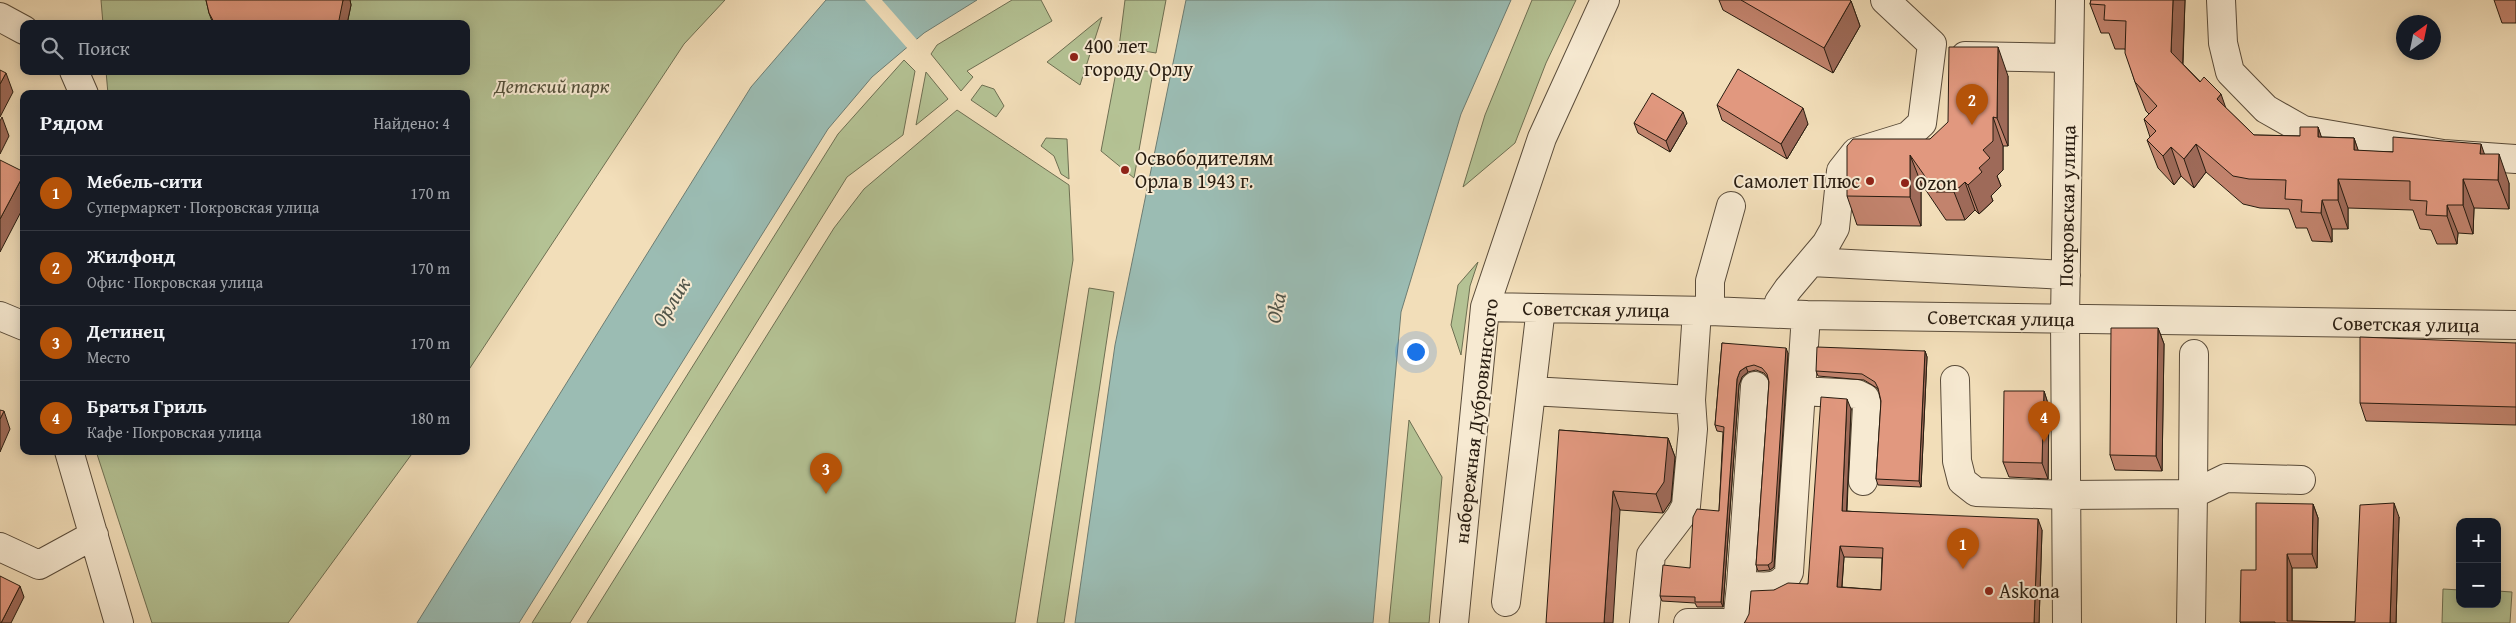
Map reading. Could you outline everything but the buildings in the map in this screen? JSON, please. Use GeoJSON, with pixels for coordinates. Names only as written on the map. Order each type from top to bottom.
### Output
{"type":"FeatureCollection","features":[{"type":"Feature","properties":{"kind":"street","name":"набережная Дубровинского"},"geometry":{"type":"LineString","coordinates":[[1454,623],[1486,307],[1542,138],[1605,0]]}},
{"type":"Feature","properties":{"kind":"street"},"geometry":{"type":"LineString","coordinates":[[1776,313],[1779,302],[1788,289],[1826,244],[1835,228],[1841,171],[1856,152],[1908,136],[1922,123],[1932,44],[1885,0]]}},
{"type":"Feature","properties":{"kind":"street","name":"Покровская улица"},"geometry":{"type":"LineString","coordinates":[[2067,623],[2065,319],[2070,0]]}},
{"type":"Feature","properties":{"kind":"street"},"geometry":{"type":"LineString","coordinates":[[2221,0],[2223,43],[2230,72],[2266,109],[2303,130],[2443,154],[2516,159]]}},
{"type":"Feature","properties":{"kind":"street"},"geometry":{"type":"LineString","coordinates":[[0,17],[20,28]]}},
{"type":"Feature","properties":{"kind":"street"},"geometry":{"type":"LineString","coordinates":[[1931,56],[2069,58]]}},
{"type":"Feature","properties":{"kind":"street"},"geometry":{"type":"LineString","coordinates":[[1644,623],[1651,555],[1680,517],[1686,506],[1693,429],[1691,400],[1703,311],[1731,206]]}},
{"type":"Feature","properties":{"kind":"street"},"geometry":{"type":"LineString","coordinates":[[1811,262],[2066,275]]}},
{"type":"Feature","properties":{"kind":"street","name":"Советская улица"},"geometry":{"type":"LineString","coordinates":[[1486,307],[1806,315],[2516,325]]}},
{"type":"Feature","properties":{"kind":"street"},"geometry":{"type":"LineString","coordinates":[[1506,602],[1541,308]]}},
{"type":"Feature","properties":{"kind":"street"},"geometry":{"type":"LineString","coordinates":[[1742,586],[1779,586],[1789,572],[1806,315]]}},
{"type":"Feature","properties":{"kind":"street"},"geometry":{"type":"LineString","coordinates":[[0,316],[20,324]]}},
{"type":"Feature","properties":{"kind":"street"},"geometry":{"type":"LineString","coordinates":[[2191,623],[2194,494],[2194,354]]}},
{"type":"Feature","properties":{"kind":"street"},"geometry":{"type":"LineString","coordinates":[[1955,380],[1957,461],[1962,481],[1976,492],[2067,495],[2194,494],[2226,478],[2301,480]]}},
{"type":"Feature","properties":{"kind":"street"},"geometry":{"type":"LineString","coordinates":[[1737,623],[1742,586],[1755,386]]}},
{"type":"Feature","properties":{"kind":"street"},"geometry":{"type":"LineString","coordinates":[[1531,391],[1691,400]]}},
{"type":"Feature","properties":{"kind":"street"},"geometry":{"type":"LineString","coordinates":[[1801,391],[1857,394],[1865,398],[1868,406],[1863,481]]}},
{"type":"Feature","properties":{"kind":"street"},"geometry":{"type":"LineString","coordinates":[[70,455],[119,623]]}},
{"type":"Feature","properties":{"kind":"street"},"geometry":{"type":"LineString","coordinates":[[0,547],[38,565],[94,535]]}},
{"type":"Feature","properties":{"kind":"street"},"geometry":{"type":"LineString","coordinates":[[1688,623],[1722,623]]}},
{"type":"Feature","properties":{"kind":"green space","name":"Детский парк"},"geometry":{"type":"Polygon","coordinates":[[[101,0],[725,0],[684,44],[470,368],[470,90],[108,90],[106,75],[470,75],[470,20],[103,20],[101,0]]]}},
{"type":"Feature","properties":{"kind":"green space"},"geometry":{"type":"Polygon","coordinates":[[[1012,0],[1041,0],[1052,21],[967,71],[973,77],[961,91],[931,54],[937,45],[1012,0]]]}},
{"type":"Feature","properties":{"kind":"green space"},"geometry":{"type":"Polygon","coordinates":[[[1125,0],[1166,0],[1156,53],[1119,47],[1125,0]]]}},
{"type":"Feature","properties":{"kind":"green space"},"geometry":{"type":"Polygon","coordinates":[[[1532,0],[1576,0],[1546,63],[1515,143],[1463,187],[1485,115],[1532,0]]]}},
{"type":"Feature","properties":{"kind":"green space"},"geometry":{"type":"Polygon","coordinates":[[[1102,17],[1080,85],[1047,62],[1102,17]]]}},
{"type":"Feature","properties":{"kind":"green space"},"geometry":{"type":"Polygon","coordinates":[[[904,60],[915,71],[903,135],[847,177],[570,623],[532,623],[838,134],[904,60]]]}},
{"type":"Feature","properties":{"kind":"green space"},"geometry":{"type":"Polygon","coordinates":[[[1117,67],[1153,72],[1134,178],[1101,151],[1117,67]]]}},
{"type":"Feature","properties":{"kind":"green space"},"geometry":{"type":"Polygon","coordinates":[[[926,72],[948,99],[916,125],[926,72]]]}},
{"type":"Feature","properties":{"kind":"green space"},"geometry":{"type":"Polygon","coordinates":[[[982,85],[994,89],[1004,106],[996,117],[971,100],[982,85]]]}},
{"type":"Feature","properties":{"kind":"green space"},"geometry":{"type":"Polygon","coordinates":[[[957,110],[1069,185],[1073,260],[1015,623],[587,623],[834,228],[864,189],[957,110]]]}},
{"type":"Feature","properties":{"kind":"green space"},"geometry":{"type":"Polygon","coordinates":[[[1046,138],[1067,139],[1069,179],[1061,174],[1054,156],[1041,146],[1046,138]]]}},
{"type":"Feature","properties":{"kind":"green space"},"geometry":{"type":"Polygon","coordinates":[[[1478,262],[1470,286],[1461,355],[1451,325],[1458,285],[1478,262]]]}},
{"type":"Feature","properties":{"kind":"green space"},"geometry":{"type":"Polygon","coordinates":[[[1089,288],[1114,292],[1064,623],[1037,623],[1089,288]]]}},
{"type":"Feature","properties":{"kind":"green space"},"geometry":{"type":"Polygon","coordinates":[[[1409,420],[1442,477],[1429,623],[1389,623],[1409,420]]]}},
{"type":"Feature","properties":{"kind":"green space"},"geometry":{"type":"Polygon","coordinates":[[[97,455],[411,455],[288,623],[152,623],[97,455]]]}},
{"type":"Feature","properties":{"kind":"green space"},"geometry":{"type":"Polygon","coordinates":[[[2443,589],[2456,590],[2456,608],[2501,608],[2501,591],[2512,592],[2510,623],[2442,623],[2443,589]]]}},
{"type":"Feature","properties":{"kind":"water","name":"Орлик"},"geometry":{"type":"Polygon","coordinates":[[[826,0],[977,0],[924,33],[872,77],[828,129],[519,623],[417,623],[751,87],[826,0]]]}},
{"type":"Feature","properties":{"kind":"water","name":"Oka"},"geometry":{"type":"Polygon","coordinates":[[[1186,0],[1511,0],[1461,114],[1401,312],[1373,623],[1075,623],[1115,345],[1186,0]]]}},
{"type":"Feature","properties":{"kind":"pier"},"geometry":{"type":"Polygon","coordinates":[[[865,0],[882,0],[918,41],[908,49],[865,0]]]}},
{"type":"Feature","properties":{"kind":"place","name":"400 лет городу Орлу"},"geometry":{"type":"Point","coordinates":[1074,57]}},
{"type":"Feature","properties":{"kind":"place","name":"Жилфонд"},"geometry":{"type":"Point","coordinates":[1972,125]}},
{"type":"Feature","properties":{"kind":"place","name":"Освободителям Орла в 1943 г."},"geometry":{"type":"Point","coordinates":[1125,170]}},
{"type":"Feature","properties":{"kind":"place","name":"Самолет Плюс"},"geometry":{"type":"Point","coordinates":[1870,181]}},
{"type":"Feature","properties":{"kind":"place","name":"Ozon"},"geometry":{"type":"Point","coordinates":[1905,183]}},
{"type":"Feature","properties":{"kind":"place","name":"Братья Гриль"},"geometry":{"type":"Point","coordinates":[2044,442]}},
{"type":"Feature","properties":{"kind":"place","name":"Детинец"},"geometry":{"type":"Point","coordinates":[826,494]}},
{"type":"Feature","properties":{"kind":"place","name":"Мебель-сити"},"geometry":{"type":"Point","coordinates":[1963,569]}},
{"type":"Feature","properties":{"kind":"place","name":"Askona"},"geometry":{"type":"Point","coordinates":[1989,591]}}]}
